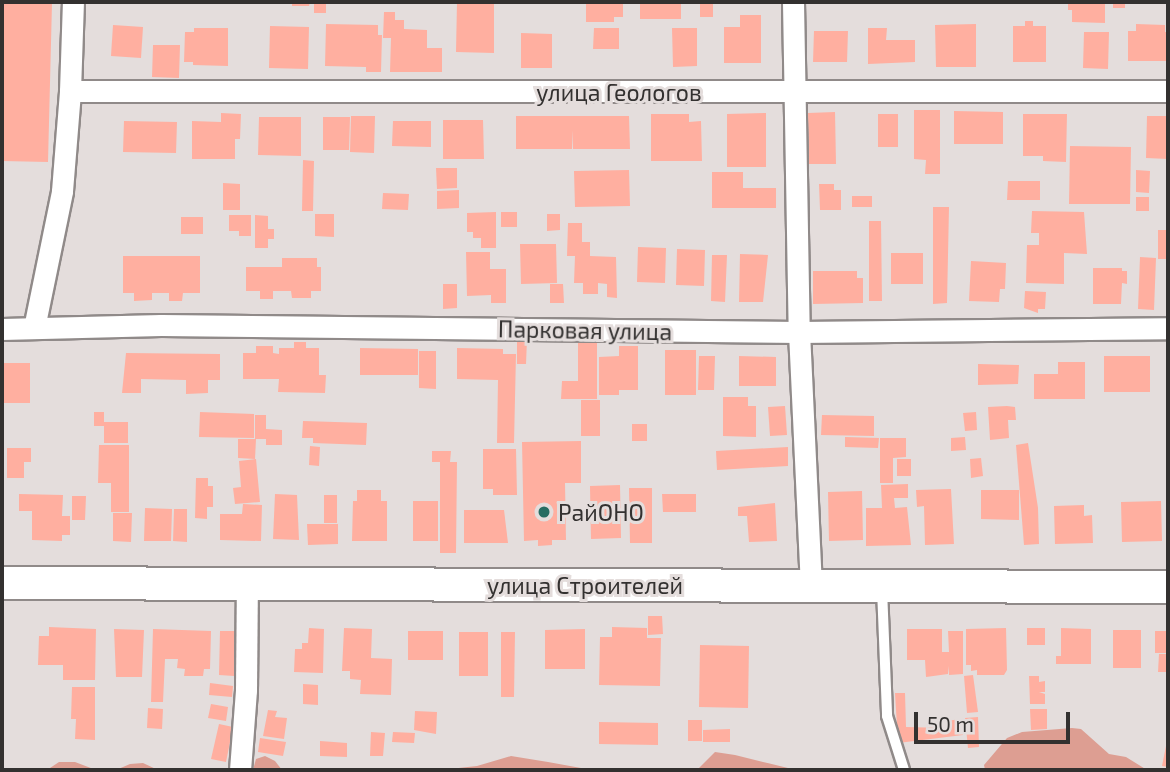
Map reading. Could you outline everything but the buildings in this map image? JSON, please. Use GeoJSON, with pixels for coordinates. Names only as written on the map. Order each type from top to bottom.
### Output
{"type":"FeatureCollection","features":[{"type":"Feature","properties":{"kind":"main road","name":"улица Строителей"},"geometry":{"type":"LineString","coordinates":[[2,583],[1168,587]]}},
{"type":"Feature","properties":{"kind":"street"},"geometry":{"type":"LineString","coordinates":[[34,328],[62,191],[70,91],[73,2]]}},
{"type":"Feature","properties":{"kind":"street"},"geometry":{"type":"LineString","coordinates":[[793,2],[799,332],[811,586]]}},
{"type":"Feature","properties":{"kind":"street","name":"улица Геологов"},"geometry":{"type":"LineString","coordinates":[[70,91],[1168,91]]}},
{"type":"Feature","properties":{"kind":"street","name":"Парковая улица"},"geometry":{"type":"LineString","coordinates":[[2,329],[175,326],[799,332],[1168,328]]}},
{"type":"Feature","properties":{"kind":"street"},"geometry":{"type":"LineString","coordinates":[[240,770],[246,690],[247,585]]}},
{"type":"Feature","properties":{"kind":"lane"},"geometry":{"type":"LineString","coordinates":[[881,586],[887,716],[904,770]]}},
{"type":"Feature","properties":{"kind":"shaded area"},"geometry":{"type":"Polygon","coordinates":[[[1081,729],[1109,754],[1126,757],[1147,770],[985,770],[984,765],[1007,738],[1022,732],[1081,729]]]}},
{"type":"Feature","properties":{"kind":"shaded area"},"geometry":{"type":"Polygon","coordinates":[[[715,752],[735,755],[796,770],[697,770],[715,752]]]}},
{"type":"Feature","properties":{"kind":"shaded area"},"geometry":{"type":"Polygon","coordinates":[[[265,756],[275,761],[282,770],[253,770],[256,759],[265,756]]]}},
{"type":"Feature","properties":{"kind":"shaded area"},"geometry":{"type":"Polygon","coordinates":[[[511,756],[592,770],[440,770],[477,766],[511,756]]]}},
{"type":"Feature","properties":{"kind":"shaded area"},"geometry":{"type":"Polygon","coordinates":[[[59,762],[75,762],[96,770],[47,770],[59,762]]]}},
{"type":"Feature","properties":{"kind":"shaded area"},"geometry":{"type":"Polygon","coordinates":[[[143,763],[158,770],[116,770],[130,764],[143,763]]]}},
{"type":"Feature","properties":{"kind":"place","name":"РайОНО"},"geometry":{"type":"Point","coordinates":[544,512]}}]}
